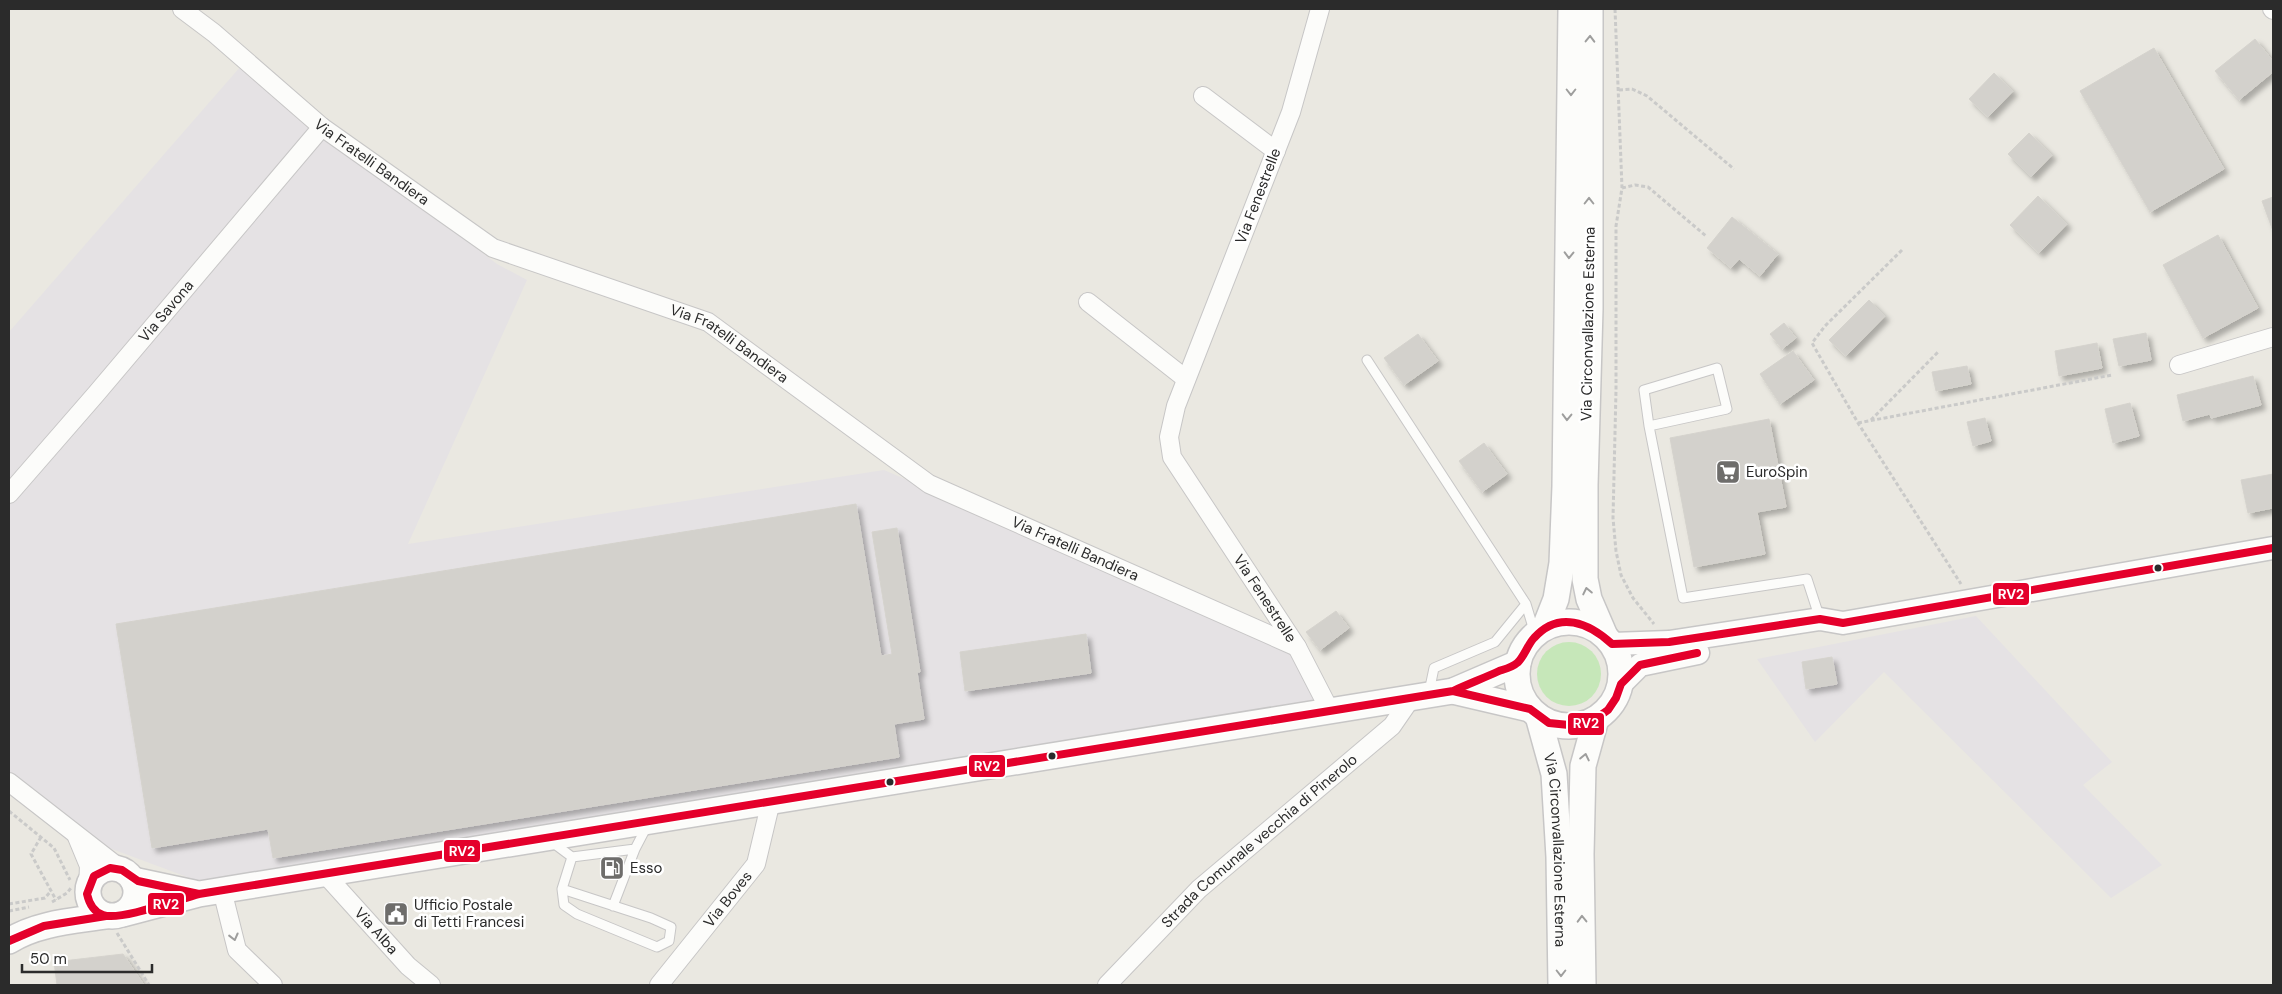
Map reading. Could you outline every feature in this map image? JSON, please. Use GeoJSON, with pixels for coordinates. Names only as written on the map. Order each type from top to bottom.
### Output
{"type":"FeatureCollection","features":[{"type":"Feature","properties":{"kind":"main road","name":"Via Circonvallazione Esterna"},"geometry":{"type":"LineString","coordinates":[[1540,631],[1556,599],[1560,572],[1565,486],[1571,9]]}},
{"type":"Feature","properties":{"kind":"main road","name":"Via Circonvallazione Esterna"},"geometry":{"type":"LineString","coordinates":[[1590,9],[1590,308],[1585,579],[1588,598],[1609,640]]}},
{"type":"Feature","properties":{"kind":"main road"},"geometry":{"type":"LineString","coordinates":[[1453,691],[1534,713],[1549,722],[1564,726],[1578,726],[1596,719],[1608,710],[1616,698],[1621,684],[1621,666],[1609,640],[1587,625],[1574,622],[1557,623],[1540,631],[1524,647],[1518,663],[1517,684],[1522,697],[1534,713]]}},
{"type":"Feature","properties":{"kind":"main road"},"geometry":{"type":"LineString","coordinates":[[9,941],[18,935],[55,924],[114,915],[210,892],[1453,691],[1518,663]]}},
{"type":"Feature","properties":{"kind":"main road","name":"Via Circonvallazione Esterna"},"geometry":{"type":"LineString","coordinates":[[1534,713],[1554,774],[1559,857],[1561,985]]}},
{"type":"Feature","properties":{"kind":"main road","name":"Via Circonvallazione Esterna"},"geometry":{"type":"LineString","coordinates":[[1582,985],[1581,854],[1583,766],[1596,719]]}},
{"type":"Feature","properties":{"kind":"main road"},"geometry":{"type":"LineString","coordinates":[[9,925],[69,904],[80,887],[103,870],[116,868],[127,875],[210,892]]}},
{"type":"Feature","properties":{"kind":"main road"},"geometry":{"type":"LineString","coordinates":[[80,887],[100,914],[114,915],[132,907],[135,901],[136,894],[127,875]]}},
{"type":"Feature","properties":{"kind":"street","name":"Via Fratelli Bandiera"},"geometry":{"type":"LineString","coordinates":[[183,9],[214,33],[322,127],[493,248],[708,322],[929,484],[1297,647]]}},
{"type":"Feature","properties":{"kind":"street","name":"Via Fenestrelle"},"geometry":{"type":"LineString","coordinates":[[1320,9],[1291,112],[1186,379],[1176,406],[1169,437],[1172,457],[1297,647],[1329,710]]}},
{"type":"Feature","properties":{"kind":"street"},"geometry":{"type":"LineString","coordinates":[[1204,96],[1276,151]]}},
{"type":"Feature","properties":{"kind":"street","name":"Via Savona"},"geometry":{"type":"LineString","coordinates":[[9,494],[322,127]]}},
{"type":"Feature","properties":{"kind":"street"},"geometry":{"type":"LineString","coordinates":[[1088,302],[1186,379]]}},
{"type":"Feature","properties":{"kind":"street"},"geometry":{"type":"LineString","coordinates":[[2180,365],[2273,337]]}},
{"type":"Feature","properties":{"kind":"street"},"geometry":{"type":"LineString","coordinates":[[1621,684],[1640,666],[1673,657],[1827,631],[1843,623],[2273,548]]}},
{"type":"Feature","properties":{"kind":"street"},"geometry":{"type":"LineString","coordinates":[[1609,640],[1669,642],[1820,619],[1843,623]]}},
{"type":"Feature","properties":{"kind":"street","name":"Strada Comunale vecchia di Pinerolo"},"geometry":{"type":"LineString","coordinates":[[1107,985],[1199,889],[1392,726],[1420,696]]}},
{"type":"Feature","properties":{"kind":"street"},"geometry":{"type":"LineString","coordinates":[[9,782],[127,875]]}},
{"type":"Feature","properties":{"kind":"street","name":"Via Boves"},"geometry":{"type":"LineString","coordinates":[[663,984],[756,864],[771,800]]}},
{"type":"Feature","properties":{"kind":"street"},"geometry":{"type":"LineString","coordinates":[[77,836],[89,866],[80,887]]}},
{"type":"Feature","properties":{"kind":"street","name":"Via Alba"},"geometry":{"type":"LineString","coordinates":[[324,873],[408,966],[431,985]]}},
{"type":"Feature","properties":{"kind":"street"},"geometry":{"type":"LineString","coordinates":[[210,892],[237,950],[273,985]]}},
{"type":"Feature","properties":{"kind":"lane"},"geometry":{"type":"LineString","coordinates":[[1366,360],[1526,604],[1540,631]]}},
{"type":"Feature","properties":{"kind":"lane"},"geometry":{"type":"LineString","coordinates":[[1649,426],[1727,409],[1717,368],[1644,390],[1649,426],[1683,598],[1808,579],[1820,619]]}},
{"type":"Feature","properties":{"kind":"lane"},"geometry":{"type":"LineString","coordinates":[[1420,696],[1434,668],[1495,642],[1526,604]]}},
{"type":"Feature","properties":{"kind":"lane"},"geometry":{"type":"LineString","coordinates":[[613,906],[635,849],[650,820]]}},
{"type":"Feature","properties":{"kind":"lane"},"geometry":{"type":"LineString","coordinates":[[546,837],[572,856],[635,849]]}},
{"type":"Feature","properties":{"kind":"lane"},"geometry":{"type":"LineString","coordinates":[[562,889],[671,928],[669,941],[657,947],[577,914],[564,905],[562,889],[572,856]]}},
{"type":"Feature","properties":{"kind":"path"},"geometry":{"type":"LineString","coordinates":[[1615,9],[1622,188],[1616,226],[1616,390],[1613,479],[1616,551],[1621,575],[1633,598],[1669,642]]}},
{"type":"Feature","properties":{"kind":"path"},"geometry":{"type":"LineString","coordinates":[[1619,90],[1632,89],[1647,96],[1734,169]]}},
{"type":"Feature","properties":{"kind":"path"},"geometry":{"type":"LineString","coordinates":[[1622,188],[1635,185],[1648,187],[1706,236]]}},
{"type":"Feature","properties":{"kind":"path"},"geometry":{"type":"LineString","coordinates":[[1902,250],[1825,326],[1812,343],[1858,423],[1972,601]]}},
{"type":"Feature","properties":{"kind":"path"},"geometry":{"type":"LineString","coordinates":[[1871,421],[1939,351]]}},
{"type":"Feature","properties":{"kind":"path"},"geometry":{"type":"LineString","coordinates":[[1858,423],[2112,375]]}},
{"type":"Feature","properties":{"kind":"path"},"geometry":{"type":"LineString","coordinates":[[9,811],[54,848],[80,887]]}},
{"type":"Feature","properties":{"kind":"path"},"geometry":{"type":"LineString","coordinates":[[41,837],[31,854],[56,900]]}},
{"type":"Feature","properties":{"kind":"path"},"geometry":{"type":"LineString","coordinates":[[9,904],[45,898],[51,891]]}},
{"type":"Feature","properties":{"kind":"path"},"geometry":{"type":"LineString","coordinates":[[114,915],[149,985]]}},
{"type":"Feature","properties":{"kind":"shaded area"},"geometry":{"type":"Polygon","coordinates":[[[241,66],[497,264],[527,280],[408,544],[884,470],[1297,647],[1329,709],[222,890],[77,836],[9,782],[9,332],[241,66]]]}},
{"type":"Feature","properties":{"kind":"shaded area"},"geometry":{"type":"Polygon","coordinates":[[[1976,616],[2112,762],[2083,785],[2162,865],[2111,898],[1884,672],[1815,742],[1757,659],[1976,616]]]}},
{"type":"Feature","properties":{"kind":"green space"},"geometry":{"type":"Polygon","coordinates":[[[1569,642],[1581,644],[1592,651],[1599,662],[1601,674],[1599,686],[1592,697],[1581,704],[1569,706],[1557,704],[1546,697],[1539,686],[1537,674],[1539,662],[1546,651],[1557,644],[1569,642]]]}},
{"type":"Feature","properties":{"kind":"building"},"geometry":{"type":"Polygon","coordinates":[[[2255,39],[2273,61],[2273,72],[2239,100],[2215,71],[2255,39]]]}},
{"type":"Feature","properties":{"kind":"building"},"geometry":{"type":"Polygon","coordinates":[[[2154,48],[2224,169],[2150,212],[2080,91],[2154,48]]]}},
{"type":"Feature","properties":{"kind":"building"},"geometry":{"type":"Polygon","coordinates":[[[1994,73],[2013,91],[1988,117],[1969,99],[1994,73]]]}},
{"type":"Feature","properties":{"kind":"building"},"geometry":{"type":"Polygon","coordinates":[[[2029,133],[2052,155],[2031,177],[2008,154],[2029,133]]]}},
{"type":"Feature","properties":{"kind":"building"},"geometry":{"type":"Polygon","coordinates":[[[2038,196],[2067,224],[2039,253],[2010,225],[2038,196]]]}},
{"type":"Feature","properties":{"kind":"building"},"geometry":{"type":"Polygon","coordinates":[[[2273,197],[2273,231],[2262,201],[2273,197]]]}},
{"type":"Feature","properties":{"kind":"building"},"geometry":{"type":"Polygon","coordinates":[[[1732,217],[1778,254],[1760,276],[1739,259],[1731,268],[1707,248],[1732,217]]]}},
{"type":"Feature","properties":{"kind":"building"},"geometry":{"type":"Polygon","coordinates":[[[2218,235],[2258,308],[2203,338],[2163,265],[2218,235]]]}},
{"type":"Feature","properties":{"kind":"building"},"geometry":{"type":"Polygon","coordinates":[[[1869,300],[1885,316],[1846,356],[1829,340],[1869,300]]]}},
{"type":"Feature","properties":{"kind":"building"},"geometry":{"type":"Polygon","coordinates":[[[1784,323],[1796,338],[1782,349],[1770,334],[1784,323]]]}},
{"type":"Feature","properties":{"kind":"building"},"geometry":{"type":"Polygon","coordinates":[[[2146,333],[2151,360],[2119,366],[2113,339],[2146,333]]]}},
{"type":"Feature","properties":{"kind":"building"},"geometry":{"type":"Polygon","coordinates":[[[1418,334],[1438,361],[1404,385],[1384,358],[1418,334]]]}},
{"type":"Feature","properties":{"kind":"building"},"geometry":{"type":"Polygon","coordinates":[[[2097,343],[2102,368],[2059,376],[2055,351],[2097,343]]]}},
{"type":"Feature","properties":{"kind":"building"},"geometry":{"type":"Polygon","coordinates":[[[1793,351],[1814,380],[1780,404],[1760,374],[1793,351]]]}},
{"type":"Feature","properties":{"kind":"building"},"geometry":{"type":"Polygon","coordinates":[[[1967,366],[1971,384],[1936,391],[1932,372],[1967,366]]]}},
{"type":"Feature","properties":{"kind":"building"},"geometry":{"type":"Polygon","coordinates":[[[2253,376],[2261,405],[2211,418],[2210,414],[2183,421],[2177,395],[2253,376]]]}},
{"type":"Feature","properties":{"kind":"building"},"geometry":{"type":"Polygon","coordinates":[[[2130,403],[2139,436],[2113,443],[2105,409],[2130,403]]]}},
{"type":"Feature","properties":{"kind":"building"},"geometry":{"type":"Polygon","coordinates":[[[1985,418],[1991,441],[1973,446],[1967,422],[1985,418]]]}},
{"type":"Feature","properties":{"kind":"building","name":"EuroSpin"},"geometry":{"type":"Polygon","coordinates":[[[1769,419],[1786,507],[1757,512],[1765,554],[1694,567],[1670,438],[1769,419]]]}},
{"type":"Feature","properties":{"kind":"building"},"geometry":{"type":"Polygon","coordinates":[[[1484,443],[1507,474],[1482,492],[1459,461],[1484,443]]]}},
{"type":"Feature","properties":{"kind":"building"},"geometry":{"type":"Polygon","coordinates":[[[2273,474],[2273,508],[2248,513],[2241,480],[2273,474]]]}},
{"type":"Feature","properties":{"kind":"building"},"geometry":{"type":"Polygon","coordinates":[[[856,504],[881,656],[892,654],[872,532],[897,528],[920,672],[917,672],[924,719],[894,724],[899,757],[273,858],[268,829],[152,848],[116,624],[856,504]]]}},
{"type":"Feature","properties":{"kind":"building"},"geometry":{"type":"Polygon","coordinates":[[[1336,611],[1349,628],[1320,650],[1306,632],[1336,611]]]}},
{"type":"Feature","properties":{"kind":"building"},"geometry":{"type":"Polygon","coordinates":[[[1086,634],[1091,673],[965,691],[960,652],[1086,634]]]}},
{"type":"Feature","properties":{"kind":"building"},"geometry":{"type":"Polygon","coordinates":[[[1832,657],[1837,684],[1806,689],[1802,662],[1832,657]]]}},
{"type":"Feature","properties":{"kind":"building"},"geometry":{"type":"Polygon","coordinates":[[[123,954],[144,985],[57,985],[54,962],[123,954]]]}},
{"type":"Feature","properties":{"kind":"transit line","name":"RV2"},"geometry":{"type":"LineString","coordinates":[[199,894],[1453,691],[1513,666],[1519,661],[1534,638],[1544,629],[1564,622],[1584,625],[1612,644],[1669,642],[1820,619],[1843,623],[2273,548]]}},
{"type":"Feature","properties":{"kind":"transit line","name":"RV2"},"geometry":{"type":"LineString","coordinates":[[1453,691],[1530,709],[1549,723],[1579,726],[1591,722],[1608,710],[1616,698],[1621,684],[1640,665],[1697,653]]}},
{"type":"Feature","properties":{"kind":"transit line","name":"RV2"},"geometry":{"type":"LineString","coordinates":[[110,868],[122,870],[138,881],[199,894],[123,915],[103,915],[92,907],[87,894],[94,876],[110,868]]}},
{"type":"Feature","properties":{"kind":"transit line","name":"RV2"},"geometry":{"type":"LineString","coordinates":[[9,941],[44,926],[106,916]]}},
{"type":"Feature","properties":{"kind":"place","name":"EuroSpin"},"geometry":{"type":"Point","coordinates":[1728,472]}},
{"type":"Feature","properties":{"kind":"place","name":"Esso"},"geometry":{"type":"Point","coordinates":[612,868]}},
{"type":"Feature","properties":{"kind":"place","name":"Ufficio Postale di Tetti Francesi"},"geometry":{"type":"Point","coordinates":[396,914]}}]}
